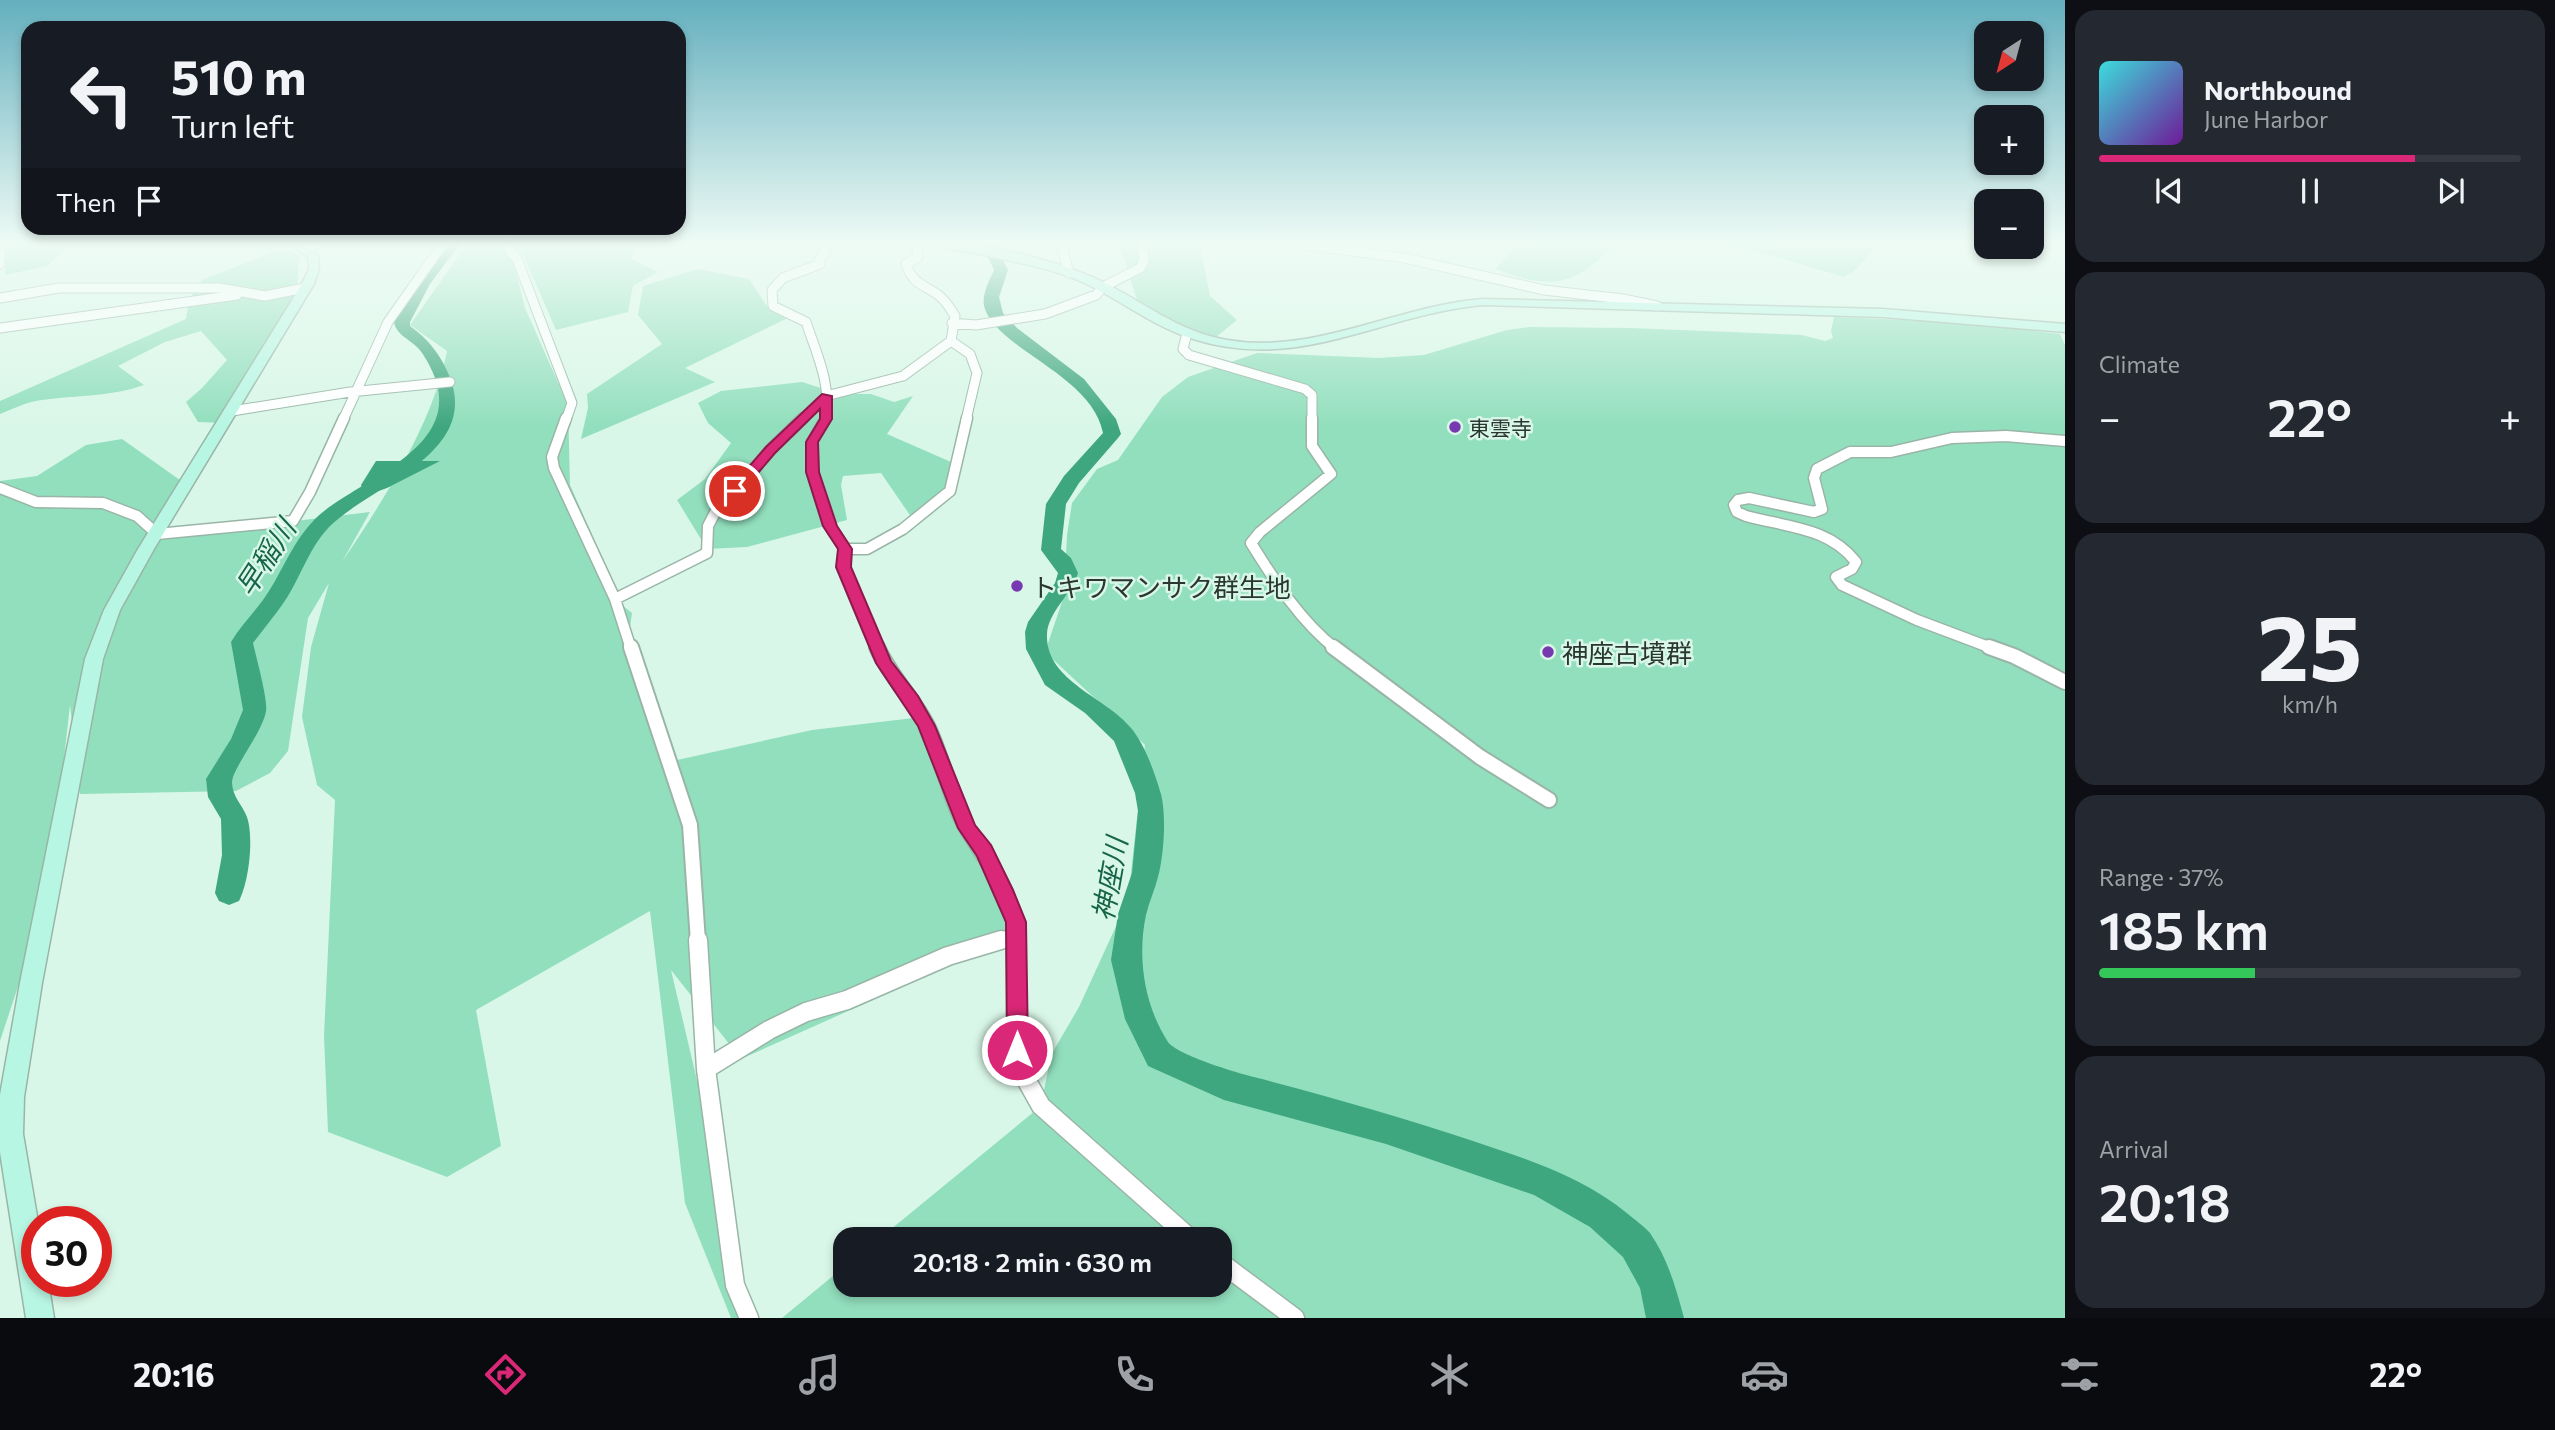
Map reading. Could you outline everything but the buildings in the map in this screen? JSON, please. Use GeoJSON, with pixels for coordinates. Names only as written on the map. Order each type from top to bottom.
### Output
{"type":"FeatureCollection","features":[{"type":"Feature","properties":{"kind":"main road"},"geometry":{"type":"LineString","coordinates":[[40,1318],[9,1134],[12,1097],[31,983],[94,659],[112,610],[296,303]]}},
{"type":"Feature","properties":{"kind":"main road"},"geometry":{"type":"LineString","coordinates":[[1128,303],[1157,320],[1187,333],[1221,343],[1270,347],[1338,337],[1430,309],[1464,303]]}},
{"type":"Feature","properties":{"kind":"main road"},"geometry":{"type":"LineString","coordinates":[[1491,303],[1883,313],[2065,328]]}},
{"type":"Feature","properties":{"kind":"street"},"geometry":{"type":"LineString","coordinates":[[0,328],[183,303]]}},
{"type":"Feature","properties":{"kind":"street"},"geometry":{"type":"LineString","coordinates":[[0,488],[36,502],[103,503],[137,516],[157,534],[292,521],[310,492],[388,322],[402,303]]}},
{"type":"Feature","properties":{"kind":"street"},"geometry":{"type":"LineString","coordinates":[[534,303],[572,403],[552,457],[554,468],[615,599],[690,825],[706,1069],[735,1285],[750,1318]]}},
{"type":"Feature","properties":{"kind":"street"},"geometry":{"type":"LineString","coordinates":[[773,303],[774,306],[797,317],[809,328],[812,346],[823,372],[826,419],[812,442],[812,472],[830,526],[845,549],[844,567],[884,663],[927,726],[967,828],[984,851],[1003,890],[1018,935],[1017,1050],[1023,1074],[1041,1106],[1177,1227]]}},
{"type":"Feature","properties":{"kind":"street"},"geometry":{"type":"LineString","coordinates":[[945,303],[955,316],[951,341]]}},
{"type":"Feature","properties":{"kind":"street"},"geometry":{"type":"LineString","coordinates":[[952,323],[976,325],[1045,314],[1078,303]]}},
{"type":"Feature","properties":{"kind":"street"},"geometry":{"type":"LineString","coordinates":[[1640,303],[1657,306]]}},
{"type":"Feature","properties":{"kind":"street"},"geometry":{"type":"LineString","coordinates":[[1187,333],[1184,349],[1198,360],[1305,389],[1312,395],[1312,446],[1331,474],[1259,532],[1251,543],[1310,628],[1480,757],[1549,800]]}},
{"type":"Feature","properties":{"kind":"street"},"geometry":{"type":"LineString","coordinates":[[615,599],[707,554],[708,526],[720,503],[735,491],[771,450],[826,396],[903,376],[951,341]]}},
{"type":"Feature","properties":{"kind":"street"},"geometry":{"type":"LineString","coordinates":[[845,549],[867,549],[903,529],[950,491],[977,373],[970,354],[951,341]]}},
{"type":"Feature","properties":{"kind":"street"},"geometry":{"type":"LineString","coordinates":[[232,411],[357,391],[450,382]]}},
{"type":"Feature","properties":{"kind":"street"},"geometry":{"type":"LineString","coordinates":[[2065,441],[2006,436],[1952,438],[1891,452],[1850,452],[1817,469],[1814,478],[1822,509],[1814,512],[1749,498],[1738,500],[1734,505],[1737,512],[1754,519],[1830,537],[1852,555],[1856,562],[1852,569],[1836,577],[1842,585],[1917,620],[2014,656],[2065,682]]}},
{"type":"Feature","properties":{"kind":"street"},"geometry":{"type":"LineString","coordinates":[[706,1069],[769,1030],[806,1012],[847,1000],[948,956],[1018,935]]}},
{"type":"Feature","properties":{"kind":"street"},"geometry":{"type":"LineString","coordinates":[[1232,1271],[1295,1318]]}},
{"type":"Feature","properties":{"kind":"shaded area"},"geometry":{"type":"Polygon","coordinates":[[[189,303],[289,303],[225,423],[198,422],[186,402],[227,360],[201,331],[165,342],[118,366],[144,385],[106,394],[37,401],[0,414],[0,401],[186,319],[189,303]]]}},
{"type":"Feature","properties":{"kind":"shaded area"},"geometry":{"type":"Polygon","coordinates":[[[426,303],[524,303],[568,405],[570,485],[605,564],[614,599],[632,613],[626,655],[637,691],[649,701],[668,762],[812,730],[922,717],[1018,935],[741,1059],[671,970],[753,1318],[731,1318],[685,1203],[650,911],[476,1010],[501,1146],[447,1177],[328,1132],[324,1036],[335,800],[317,785],[302,717],[311,647],[329,583],[308,618],[288,751],[270,773],[236,791],[80,794],[70,705],[49,893],[0,1041],[0,481],[37,476],[86,445],[122,439],[187,485],[155,538],[370,512],[342,562],[405,461],[440,379],[447,351],[410,325],[426,303]]]}},
{"type":"Feature","properties":{"kind":"shaded area"},"geometry":{"type":"Polygon","coordinates":[[[544,303],[630,303],[628,312],[556,330],[544,303]]]}},
{"type":"Feature","properties":{"kind":"shaded area"},"geometry":{"type":"Polygon","coordinates":[[[640,303],[765,303],[767,306],[794,315],[685,368],[715,382],[581,439],[588,408],[587,394],[662,344],[638,315],[640,303]]]}},
{"type":"Feature","properties":{"kind":"shaded area"},"geometry":{"type":"Polygon","coordinates":[[[1138,303],[1217,303],[1237,320],[1216,337],[1140,310],[1138,303]]]}},
{"type":"Feature","properties":{"kind":"shaded area"},"geometry":{"type":"Polygon","coordinates":[[[1834,317],[1953,322],[2060,334],[2065,345],[2065,1318],[782,1318],[833,1276],[833,1297],[1232,1297],[1232,1227],[894,1227],[1041,1106],[1051,1055],[1079,1007],[1128,900],[1145,745],[1045,652],[1064,596],[1067,535],[1072,503],[1097,469],[1118,460],[1162,397],[1188,377],[1257,353],[1379,358],[1424,355],[1507,330],[1529,327],[1802,335],[1825,341],[1833,338],[1831,331],[1834,317]]]}},
{"type":"Feature","properties":{"kind":"shaded area"},"geometry":{"type":"Polygon","coordinates":[[[802,382],[840,394],[871,394],[894,402],[913,396],[887,434],[951,462],[950,491],[914,521],[881,473],[843,476],[841,485],[847,520],[747,547],[707,549],[677,500],[705,479],[731,443],[708,423],[698,403],[721,391],[802,382]]]}},
{"type":"Feature","properties":{"kind":"shaded area"},"geometry":{"type":"Polygon","coordinates":[[[376,461],[440,461],[365,496],[361,485],[376,461]]]}},
{"type":"Feature","properties":{"kind":"waterway","name":"早稲川"},"geometry":{"type":"LineString","coordinates":[[229,893],[236,855],[234,818],[221,797],[219,779],[242,741],[255,710],[242,642],[279,593],[293,563],[322,523],[419,455],[439,429],[446,414],[448,395],[436,365],[421,342],[403,328],[402,322],[412,303]]}},
{"type":"Feature","properties":{"kind":"waterway","name":"神座川"},"geometry":{"type":"LineString","coordinates":[[992,303],[995,314],[1002,323],[1074,378],[1103,413],[1111,429],[1112,434],[1071,480],[1056,504],[1051,550],[1064,563],[1068,573],[1065,583],[1039,622],[1036,632],[1037,649],[1053,679],[1093,707],[1123,735],[1148,793],[1151,811],[1146,873],[1132,914],[1126,960],[1140,1019],[1159,1056],[1224,1085],[1386,1128],[1542,1181],[1602,1215],[1636,1244],[1657,1283],[1665,1318]]}},
{"type":"Feature","properties":{"kind":"place","name":"東雲寺"},"geometry":{"type":"Point","coordinates":[1455,427]}},
{"type":"Feature","properties":{"kind":"place","name":"トキワマンサク群生地"},"geometry":{"type":"Point","coordinates":[1017,586]}},
{"type":"Feature","properties":{"kind":"place","name":"神座古墳群"},"geometry":{"type":"Point","coordinates":[1548,652]}},
{"type":"Feature","properties":{"kind":"route"},"geometry":{"type":"LineString","coordinates":[[735,491],[771,450],[818,407],[826,396],[826,419],[812,442],[812,472],[830,526],[845,549],[844,567],[884,663],[927,726],[954,800],[967,828],[984,851],[1016,922],[1017,1050]]}}]}
